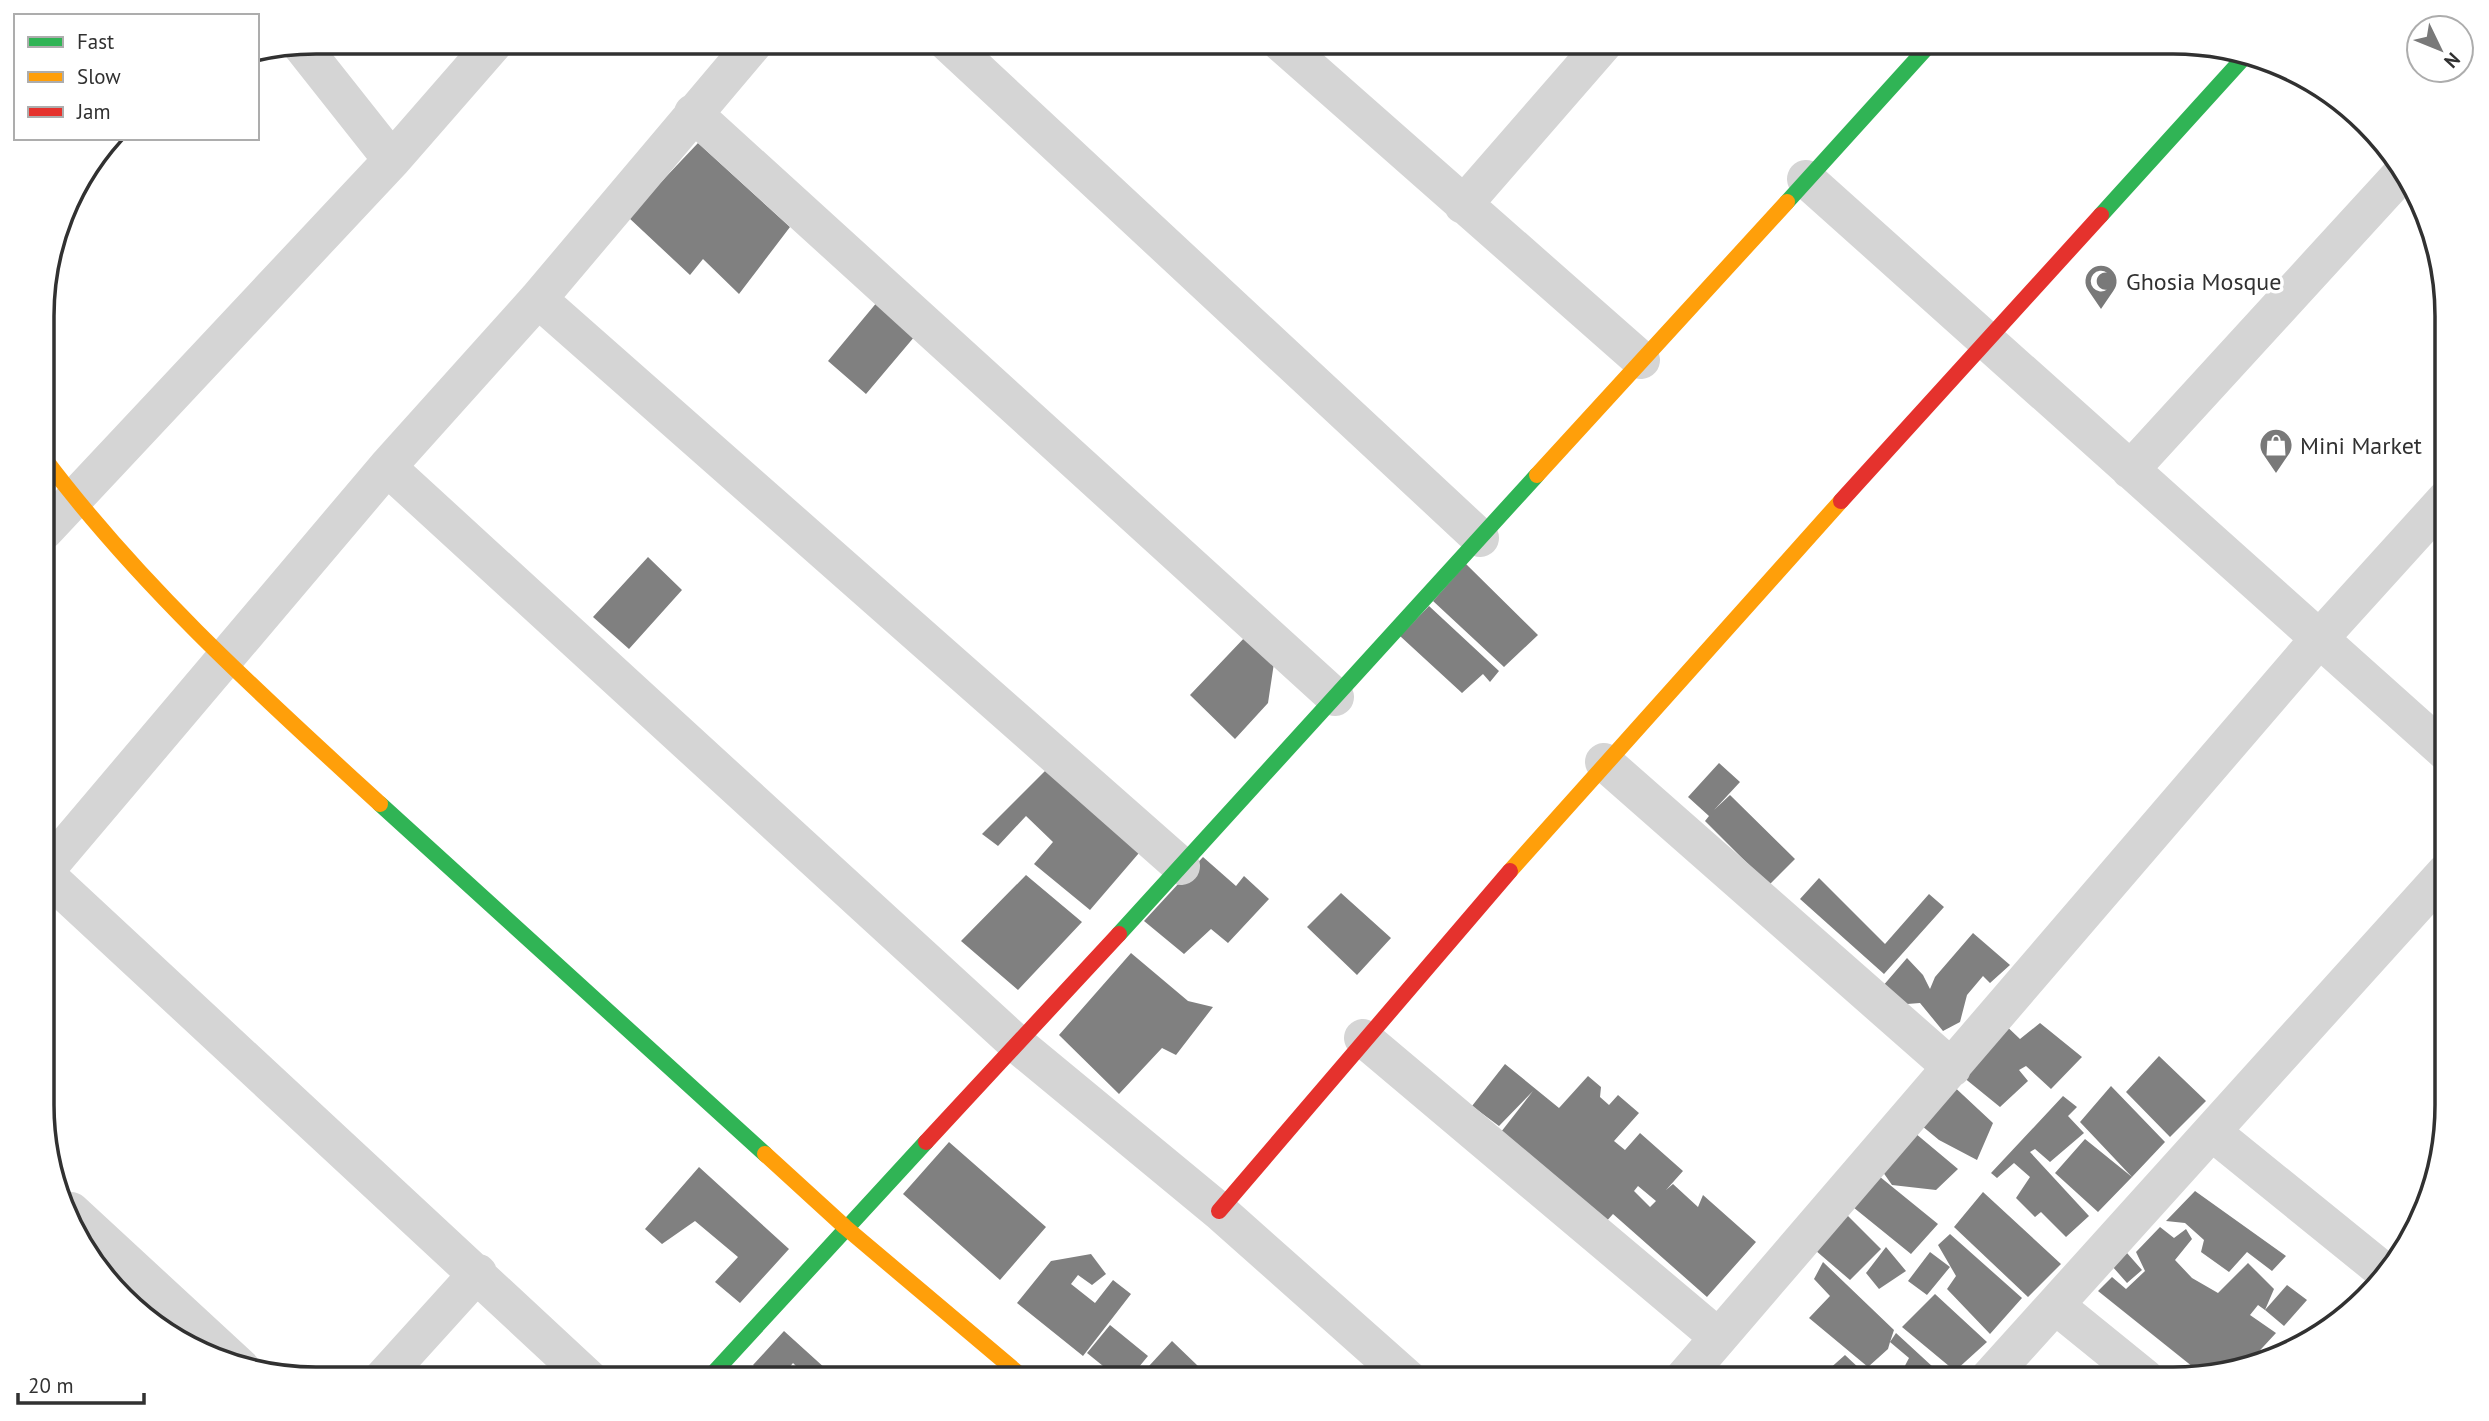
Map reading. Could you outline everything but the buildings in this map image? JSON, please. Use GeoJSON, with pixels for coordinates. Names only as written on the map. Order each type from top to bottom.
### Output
{"type":"FeatureCollection","features":[{"type":"Feature","properties":{"kind":"street"},"geometry":{"type":"LineString","coordinates":[[309,54],[392,160]]}},
{"type":"Feature","properties":{"kind":"street"},"geometry":{"type":"LineString","coordinates":[[54,520],[392,160],[485,54]]}},
{"type":"Feature","properties":{"kind":"street"},"geometry":{"type":"LineString","coordinates":[[54,860],[387,467],[538,299],[745,54]]}},
{"type":"Feature","properties":{"kind":"street"},"geometry":{"type":"LineString","coordinates":[[960,54],[1480,538]]}},
{"type":"Feature","properties":{"kind":"street"},"geometry":{"type":"LineString","coordinates":[[1293,54],[1641,360]]}},
{"type":"Feature","properties":{"kind":"street"},"geometry":{"type":"LineString","coordinates":[[1463,205],[1595,54]]}},
{"type":"Feature","properties":{"kind":"street"},"geometry":{"type":"LineString","coordinates":[[719,1367],[845,1227],[1018,1045],[1921,54]]}},
{"type":"Feature","properties":{"kind":"street"},"geometry":{"type":"LineString","coordinates":[[1219,1211],[1363,1038],[1604,762],[2239,63]]}},
{"type":"Feature","properties":{"kind":"street"},"geometry":{"type":"LineString","coordinates":[[693,113],[1335,696]]}},
{"type":"Feature","properties":{"kind":"street"},"geometry":{"type":"LineString","coordinates":[[1806,179],[2435,742]]}},
{"type":"Feature","properties":{"kind":"street"},"geometry":{"type":"LineString","coordinates":[[2130,470],[2396,180]]}},
{"type":"Feature","properties":{"kind":"street"},"geometry":{"type":"LineString","coordinates":[[538,299],[1181,866]]}},
{"type":"Feature","properties":{"kind":"street"},"geometry":{"type":"LineString","coordinates":[[387,467],[1018,1045],[1219,1211],[1394,1367]]}},
{"type":"Feature","properties":{"kind":"street"},"geometry":{"type":"LineString","coordinates":[[54,471],[74,498],[222,660],[845,1227],[1007,1367]]}},
{"type":"Feature","properties":{"kind":"street"},"geometry":{"type":"LineString","coordinates":[[1692,1367],[2319,639],[2435,511]]}},
{"type":"Feature","properties":{"kind":"street"},"geometry":{"type":"LineString","coordinates":[[1604,762],[1952,1068]]}},
{"type":"Feature","properties":{"kind":"street"},"geometry":{"type":"LineString","coordinates":[[54,881],[576,1367]]}},
{"type":"Feature","properties":{"kind":"street"},"geometry":{"type":"LineString","coordinates":[[1999,1367],[2435,884]]}},
{"type":"Feature","properties":{"kind":"street"},"geometry":{"type":"LineString","coordinates":[[1363,1038],[1718,1337]]}},
{"type":"Feature","properties":{"kind":"street"},"geometry":{"type":"LineString","coordinates":[[2212,1132],[2379,1267]]}},
{"type":"Feature","properties":{"kind":"street"},"geometry":{"type":"LineString","coordinates":[[82,1222],[221,1349]]}},
{"type":"Feature","properties":{"kind":"street"},"geometry":{"type":"LineString","coordinates":[[393,1367],[478,1273]]}},
{"type":"Feature","properties":{"kind":"street"},"geometry":{"type":"LineString","coordinates":[[2055,1305],[2132,1367]]}},
{"type":"Feature","properties":{"kind":"traffic: fast"},"geometry":{"type":"LineString","coordinates":[[1787,202],[1921,54]]}},
{"type":"Feature","properties":{"kind":"traffic: fast"},"geometry":{"type":"LineString","coordinates":[[2101,215],[2239,63]]}},
{"type":"Feature","properties":{"kind":"traffic: fast"},"geometry":{"type":"LineString","coordinates":[[1119,934],[1537,475]]}},
{"type":"Feature","properties":{"kind":"traffic: fast"},"geometry":{"type":"LineString","coordinates":[[380,804],[765,1154]]}},
{"type":"Feature","properties":{"kind":"traffic: fast"},"geometry":{"type":"LineString","coordinates":[[719,1367],[926,1142]]}},
{"type":"Feature","properties":{"kind":"traffic: slow"},"geometry":{"type":"LineString","coordinates":[[1537,475],[1787,202]]}},
{"type":"Feature","properties":{"kind":"traffic: slow"},"geometry":{"type":"LineString","coordinates":[[54,471],[121,551],[204,638],[380,804]]}},
{"type":"Feature","properties":{"kind":"traffic: slow"},"geometry":{"type":"LineString","coordinates":[[1510,871],[1841,501]]}},
{"type":"Feature","properties":{"kind":"traffic: slow"},"geometry":{"type":"LineString","coordinates":[[765,1154],[845,1227],[1011,1367]]}},
{"type":"Feature","properties":{"kind":"traffic: jam"},"geometry":{"type":"LineString","coordinates":[[1841,501],[2101,215]]}},
{"type":"Feature","properties":{"kind":"traffic: jam"},"geometry":{"type":"LineString","coordinates":[[1219,1211],[1510,871]]}},
{"type":"Feature","properties":{"kind":"traffic: jam"},"geometry":{"type":"LineString","coordinates":[[926,1142],[1119,934]]}},
{"type":"Feature","properties":{"kind":"place","name":"Ghosia Mosque"},"geometry":{"type":"Point","coordinates":[2101,311]}},
{"type":"Feature","properties":{"kind":"place","name":"Mini Market"},"geometry":{"type":"Point","coordinates":[2276,475]}}]}
